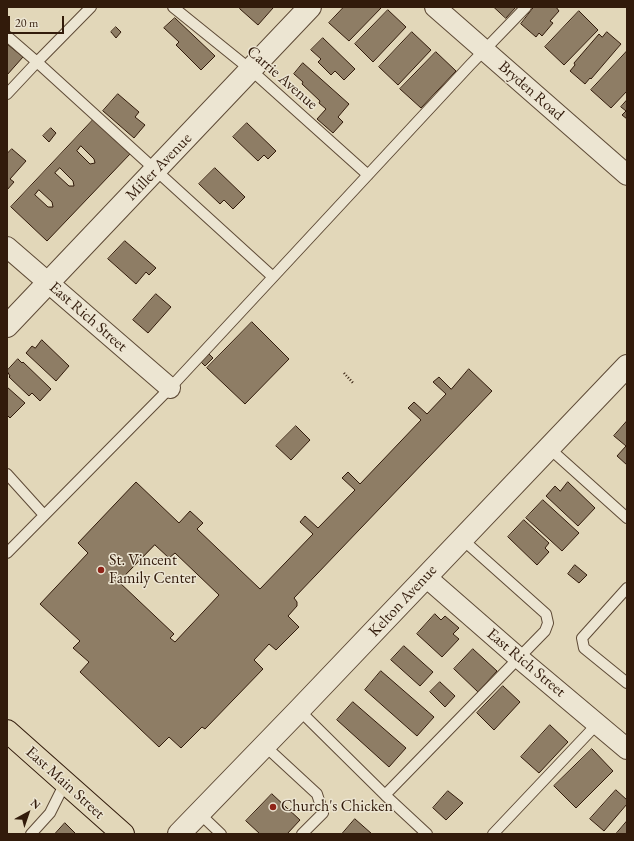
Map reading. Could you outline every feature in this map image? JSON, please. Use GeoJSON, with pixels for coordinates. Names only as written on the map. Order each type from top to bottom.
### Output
{"type":"FeatureCollection","features":[{"type":"Feature","properties":{"kind":"main road","name":"East Main Street"},"geometry":{"type":"LineString","coordinates":[[7,731],[123,834]]}},
{"type":"Feature","properties":{"kind":"street","name":"Miller Avenue"},"geometry":{"type":"LineString","coordinates":[[7,326],[310,7]]}},
{"type":"Feature","properties":{"kind":"street","name":"Bryden Road"},"geometry":{"type":"LineString","coordinates":[[435,7],[627,175]]}},
{"type":"Feature","properties":{"kind":"street","name":"East Rich Street"},"geometry":{"type":"LineString","coordinates":[[7,246],[170,388]]}},
{"type":"Feature","properties":{"kind":"street","name":"Kelton Avenue"},"geometry":{"type":"LineString","coordinates":[[179,834],[300,710],[627,366]]}},
{"type":"Feature","properties":{"kind":"street","name":"East Rich Street"},"geometry":{"type":"LineString","coordinates":[[426,577],[627,749]]}},
{"type":"Feature","properties":{"kind":"lane"},"geometry":{"type":"LineString","coordinates":[[7,94],[91,7]]}},
{"type":"Feature","properties":{"kind":"lane","name":"Carrie Avenue"},"geometry":{"type":"LineString","coordinates":[[173,7],[251,70],[368,175]]}},
{"type":"Feature","properties":{"kind":"lane"},"geometry":{"type":"LineString","coordinates":[[7,553],[170,388],[484,50],[526,7]]}},
{"type":"Feature","properties":{"kind":"lane"},"geometry":{"type":"LineString","coordinates":[[7,36],[273,277]]}},
{"type":"Feature","properties":{"kind":"lane"},"geometry":{"type":"LineString","coordinates":[[549,448],[627,518]]}},
{"type":"Feature","properties":{"kind":"lane"},"geometry":{"type":"LineString","coordinates":[[7,474],[44,515]]}},
{"type":"Feature","properties":{"kind":"lane"},"geometry":{"type":"LineString","coordinates":[[385,795],[545,632],[548,622],[546,614],[462,539]]}},
{"type":"Feature","properties":{"kind":"lane"},"geometry":{"type":"LineString","coordinates":[[627,588],[582,638],[584,648],[627,683]]}},
{"type":"Feature","properties":{"kind":"lane"},"geometry":{"type":"LineString","coordinates":[[300,710],[385,795],[427,834]]}},
{"type":"Feature","properties":{"kind":"lane"},"geometry":{"type":"LineString","coordinates":[[493,834],[598,723]]}},
{"type":"Feature","properties":{"kind":"lane"},"geometry":{"type":"LineString","coordinates":[[265,746],[317,794],[323,813],[302,834]]}},
{"type":"Feature","properties":{"kind":"lane"},"geometry":{"type":"LineString","coordinates":[[31,834],[50,813],[65,783]]}},
{"type":"Feature","properties":{"kind":"lane"},"geometry":{"type":"LineString","coordinates":[[198,814],[221,834]]}},
{"type":"Feature","properties":{"kind":"path"},"geometry":{"type":"LineString","coordinates":[[344,373],[354,384]]}},
{"type":"Feature","properties":{"kind":"building"},"geometry":{"type":"Polygon","coordinates":[[[241,7],[273,8],[258,25],[240,9],[241,7]]]}},
{"type":"Feature","properties":{"kind":"building"},"geometry":{"type":"Polygon","coordinates":[[[344,7],[382,7],[349,41],[329,23],[344,7]]]}},
{"type":"Feature","properties":{"kind":"building"},"geometry":{"type":"Polygon","coordinates":[[[494,7],[516,7],[506,18],[494,7]]]}},
{"type":"Feature","properties":{"kind":"building"},"geometry":{"type":"Polygon","coordinates":[[[534,7],[556,7],[559,11],[550,21],[553,23],[542,36],[539,33],[536,37],[521,24],[534,7]]]}},
{"type":"Feature","properties":{"kind":"building"},"geometry":{"type":"Polygon","coordinates":[[[388,10],[406,27],[373,62],[355,44],[388,10]]]}},
{"type":"Feature","properties":{"kind":"building"},"geometry":{"type":"Polygon","coordinates":[[[579,11],[598,30],[564,65],[545,47],[579,11]]]}},
{"type":"Feature","properties":{"kind":"building"},"geometry":{"type":"Polygon","coordinates":[[[175,18],[215,56],[201,70],[176,45],[179,42],[164,28],[175,18]]]}},
{"type":"Feature","properties":{"kind":"building"},"geometry":{"type":"Polygon","coordinates":[[[116,27],[121,32],[116,38],[111,32],[116,27]]]}},
{"type":"Feature","properties":{"kind":"building"},"geometry":{"type":"Polygon","coordinates":[[[412,32],[431,50],[398,85],[379,67],[412,32]]]}},
{"type":"Feature","properties":{"kind":"building"},"geometry":{"type":"Polygon","coordinates":[[[607,32],[621,44],[585,84],[570,71],[575,65],[574,63],[599,34],[602,37],[607,32]]]}},
{"type":"Feature","properties":{"kind":"building"},"geometry":{"type":"Polygon","coordinates":[[[323,38],[355,69],[344,80],[335,71],[331,75],[318,62],[321,59],[311,50],[323,38]]]}},
{"type":"Feature","properties":{"kind":"building"},"geometry":{"type":"Polygon","coordinates":[[[7,44],[23,57],[7,75],[7,44]]]}},
{"type":"Feature","properties":{"kind":"building"},"geometry":{"type":"Polygon","coordinates":[[[627,51],[627,91],[611,108],[591,90],[627,51]]]}},
{"type":"Feature","properties":{"kind":"building"},"geometry":{"type":"Polygon","coordinates":[[[436,52],[456,71],[421,108],[400,89],[436,52]]]}},
{"type":"Feature","properties":{"kind":"building"},"geometry":{"type":"Polygon","coordinates":[[[303,63],[349,104],[338,117],[343,122],[333,133],[317,119],[326,109],[319,103],[320,101],[302,84],[303,82],[294,74],[303,63]]]}},
{"type":"Feature","properties":{"kind":"building"},"geometry":{"type":"Polygon","coordinates":[[[118,94],[139,112],[135,117],[145,125],[134,138],[103,111],[118,94]]]}},
{"type":"Feature","properties":{"kind":"building"},"geometry":{"type":"Polygon","coordinates":[[[627,100],[627,119],[622,115],[626,111],[621,107],[627,100]]]}},
{"type":"Feature","properties":{"kind":"building"},"geometry":{"type":"Polygon","coordinates":[[[93,120],[130,154],[47,241],[11,207],[93,120]],[[81,146],[77,151],[90,164],[95,163],[94,159],[81,146]],[[60,168],[55,173],[69,186],[74,186],[73,181],[60,168]],[[39,190],[35,195],[48,207],[53,207],[52,202],[39,190]]]}},
{"type":"Feature","properties":{"kind":"building"},"geometry":{"type":"Polygon","coordinates":[[[247,123],[276,151],[268,159],[264,155],[258,161],[233,137],[247,123]]]}},
{"type":"Feature","properties":{"kind":"building"},"geometry":{"type":"Polygon","coordinates":[[[51,128],[56,133],[49,142],[43,136],[51,128]]]}},
{"type":"Feature","properties":{"kind":"building"},"geometry":{"type":"Polygon","coordinates":[[[12,149],[26,161],[10,179],[14,182],[7,190],[7,154],[12,149]]]}},
{"type":"Feature","properties":{"kind":"building"},"geometry":{"type":"Polygon","coordinates":[[[215,168],[245,197],[233,209],[224,200],[220,204],[199,184],[215,168]]]}},
{"type":"Feature","properties":{"kind":"building"},"geometry":{"type":"Polygon","coordinates":[[[125,241],[156,268],[149,275],[146,272],[136,284],[108,259],[125,241]]]}},
{"type":"Feature","properties":{"kind":"building"},"geometry":{"type":"Polygon","coordinates":[[[156,294],[171,307],[148,333],[133,320],[156,294]]]}},
{"type":"Feature","properties":{"kind":"building"},"geometry":{"type":"Polygon","coordinates":[[[252,322],[289,359],[245,404],[207,368],[252,322]]]}},
{"type":"Feature","properties":{"kind":"building"},"geometry":{"type":"Polygon","coordinates":[[[42,340],[69,366],[56,381],[26,353],[32,346],[35,348],[42,340]]]}},
{"type":"Feature","properties":{"kind":"building"},"geometry":{"type":"Polygon","coordinates":[[[206,351],[213,358],[205,366],[198,359],[206,351]]]}},
{"type":"Feature","properties":{"kind":"building"},"geometry":{"type":"Polygon","coordinates":[[[18,359],[51,389],[40,401],[32,393],[29,396],[9,377],[10,376],[7,371],[18,359]]]}},
{"type":"Feature","properties":{"kind":"building","name":"St. Vincent Family Center"},"geometry":{"type":"Polygon","coordinates":[[[469,369],[492,391],[294,598],[297,602],[297,606],[288,616],[299,627],[276,650],[269,644],[254,660],[263,669],[205,729],[202,727],[181,748],[169,737],[159,747],[80,672],[89,662],[73,648],[80,641],[40,604],[88,553],[78,543],[136,482],[179,523],[190,511],[203,523],[197,529],[260,589],[313,534],[300,522],[305,516],[318,528],[355,490],[342,478],[348,472],[360,484],[421,420],[408,408],[414,402],[427,414],[446,394],[433,382],[439,377],[451,389],[469,369]],[[155,545],[119,582],[174,634],[170,638],[175,642],[219,595],[175,553],[169,558],[155,545]]]}},
{"type":"Feature","properties":{"kind":"building"},"geometry":{"type":"Polygon","coordinates":[[[7,387],[25,403],[10,418],[7,415],[7,387]]]}},
{"type":"Feature","properties":{"kind":"building"},"geometry":{"type":"Polygon","coordinates":[[[627,421],[627,465],[617,456],[626,446],[614,436],[627,421]]]}},
{"type":"Feature","properties":{"kind":"building"},"geometry":{"type":"Polygon","coordinates":[[[296,426],[310,440],[291,460],[276,446],[296,426]]]}},
{"type":"Feature","properties":{"kind":"building"},"geometry":{"type":"Polygon","coordinates":[[[568,482],[595,508],[578,526],[546,496],[555,486],[560,491],[568,482]]]}},
{"type":"Feature","properties":{"kind":"building"},"geometry":{"type":"Polygon","coordinates":[[[543,500],[579,533],[562,551],[526,518],[543,500]]]}},
{"type":"Feature","properties":{"kind":"building"},"geometry":{"type":"Polygon","coordinates":[[[524,520],[549,543],[545,548],[549,552],[537,565],[508,537],[524,520]]]}},
{"type":"Feature","properties":{"kind":"building"},"geometry":{"type":"Polygon","coordinates":[[[575,565],[587,575],[579,583],[568,574],[575,565]]]}},
{"type":"Feature","properties":{"kind":"building"},"geometry":{"type":"Polygon","coordinates":[[[435,614],[441,620],[445,616],[459,628],[453,634],[459,639],[442,657],[417,634],[435,614]]]}},
{"type":"Feature","properties":{"kind":"building"},"geometry":{"type":"Polygon","coordinates":[[[404,646],[433,672],[420,686],[391,660],[404,646]]]}},
{"type":"Feature","properties":{"kind":"building"},"geometry":{"type":"Polygon","coordinates":[[[473,649],[497,671],[478,692],[454,669],[473,649]]]}},
{"type":"Feature","properties":{"kind":"building"},"geometry":{"type":"Polygon","coordinates":[[[381,671],[434,717],[417,736],[365,690],[381,671]]]}},
{"type":"Feature","properties":{"kind":"building"},"geometry":{"type":"Polygon","coordinates":[[[440,682],[455,696],[445,707],[430,692],[440,682]]]}},
{"type":"Feature","properties":{"kind":"building"},"geometry":{"type":"Polygon","coordinates":[[[503,686],[520,702],[494,730],[477,713],[503,686]]]}},
{"type":"Feature","properties":{"kind":"building"},"geometry":{"type":"Polygon","coordinates":[[[353,702],[406,748],[389,767],[337,720],[353,702]]]}},
{"type":"Feature","properties":{"kind":"building"},"geometry":{"type":"Polygon","coordinates":[[[550,725],[568,742],[539,773],[521,757],[550,725]]]}},
{"type":"Feature","properties":{"kind":"building"},"geometry":{"type":"Polygon","coordinates":[[[592,749],[613,771],[576,808],[554,786],[592,749]]]}},
{"type":"Feature","properties":{"kind":"building"},"geometry":{"type":"Polygon","coordinates":[[[616,790],[627,800],[627,804],[604,831],[590,819],[616,790]]]}},
{"type":"Feature","properties":{"kind":"building"},"geometry":{"type":"Polygon","coordinates":[[[448,791],[463,803],[446,820],[433,808],[448,791]]]}},
{"type":"Feature","properties":{"kind":"building","name":"Church's Chicken"},"geometry":{"type":"Polygon","coordinates":[[[272,794],[300,820],[287,834],[260,834],[246,821],[272,794]]]}},
{"type":"Feature","properties":{"kind":"building"},"geometry":{"type":"Polygon","coordinates":[[[355,819],[372,834],[342,834],[355,819]]]}},
{"type":"Feature","properties":{"kind":"building"},"geometry":{"type":"Polygon","coordinates":[[[627,821],[627,834],[618,834],[617,833],[627,821]]]}},
{"type":"Feature","properties":{"kind":"building"},"geometry":{"type":"Polygon","coordinates":[[[65,823],[76,834],[55,834],[65,823]]]}},
{"type":"Feature","properties":{"kind":"place","name":"St. Vincent Family Center"},"geometry":{"type":"Point","coordinates":[101,570]}},
{"type":"Feature","properties":{"kind":"place","name":"Church's Chicken"},"geometry":{"type":"Point","coordinates":[273,807]}}]}
